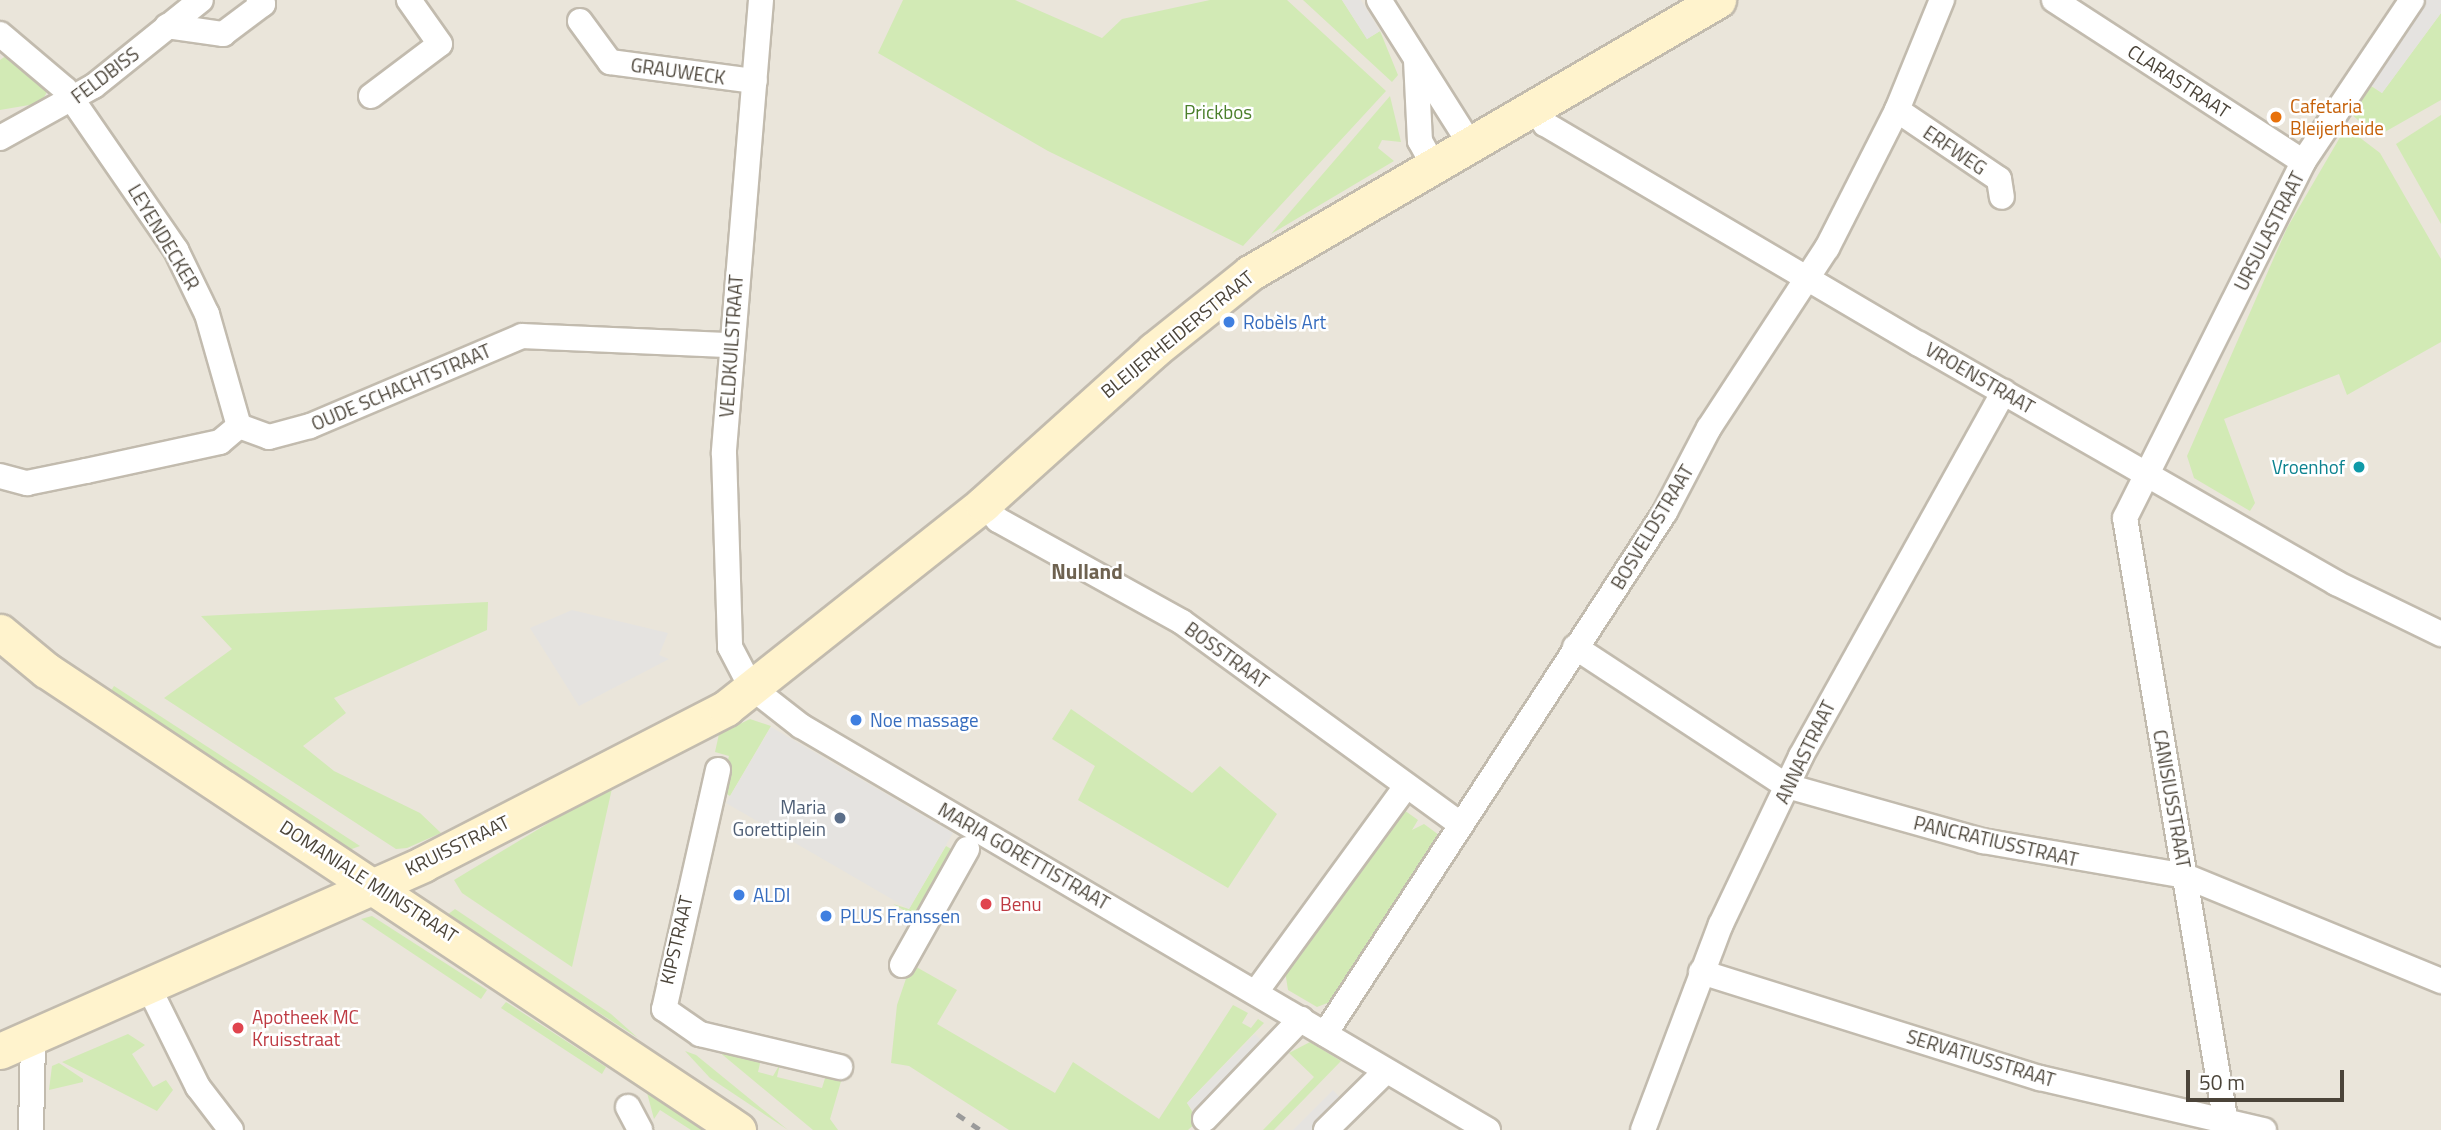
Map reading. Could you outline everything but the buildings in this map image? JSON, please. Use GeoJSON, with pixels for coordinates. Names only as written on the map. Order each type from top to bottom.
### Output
{"type":"FeatureCollection","features":[{"type":"Feature","properties":{"kind":"street","name":"FELDBISS"},"geometry":{"type":"LineString","coordinates":[[0,138],[73,101],[201,0]]}},
{"type":"Feature","properties":{"kind":"street"},"geometry":{"type":"LineString","coordinates":[[167,26],[223,34],[262,5],[260,0]]}},
{"type":"Feature","properties":{"kind":"street"},"geometry":{"type":"LineString","coordinates":[[371,96],[440,44],[410,0]]}},
{"type":"Feature","properties":{"kind":"street","name":"VELDKUILSTRAAT"},"geometry":{"type":"LineString","coordinates":[[751,687],[730,647],[727,620],[724,453],[761,0]]}},
{"type":"Feature","properties":{"kind":"street"},"geometry":{"type":"LineString","coordinates":[[1379,0],[1468,141]]}},
{"type":"Feature","properties":{"kind":"street","name":"BOSVELDSTRAAT"},"geometry":{"type":"LineString","coordinates":[[1325,1034],[1576,647],[1807,278],[1897,110],[1942,0]]}},
{"type":"Feature","properties":{"kind":"street","name":"CLARASTRAAT"},"geometry":{"type":"LineString","coordinates":[[2054,0],[2303,162]]}},
{"type":"Feature","properties":{"kind":"street","name":"URSULASTRAAT"},"geometry":{"type":"LineString","coordinates":[[2147,473],[2303,162],[2412,0]]}},
{"type":"Feature","properties":{"kind":"street","name":"BLEIJERHEIDERSTRAAT"},"geometry":{"type":"LineString","coordinates":[[751,687],[982,504],[1203,308],[1468,141],[1704,3]]}},
{"type":"Feature","properties":{"kind":"street","name":"GRAUWECK"},"geometry":{"type":"LineString","coordinates":[[580,21],[610,62],[755,81]]}},
{"type":"Feature","properties":{"kind":"street","name":"LEYENDECKER"},"geometry":{"type":"LineString","coordinates":[[0,34],[73,101],[151,209],[194,283],[239,426]]}},
{"type":"Feature","properties":{"kind":"street"},"geometry":{"type":"LineString","coordinates":[[1416,60],[1420,141],[1432,163]]}},
{"type":"Feature","properties":{"kind":"street","name":"VROENSTRAAT"},"geometry":{"type":"LineString","coordinates":[[1532,104],[1545,124],[1807,278],[2336,583],[2441,634]]}},
{"type":"Feature","properties":{"kind":"street","name":"ERFWEG"},"geometry":{"type":"LineString","coordinates":[[1897,110],[1999,179],[2002,197]]}},
{"type":"Feature","properties":{"kind":"street","name":"OUDE SCHACHTSTRAAT"},"geometry":{"type":"LineString","coordinates":[[239,426],[269,437],[310,426],[522,336],[731,345]]}},
{"type":"Feature","properties":{"kind":"street","name":"ANNASTRAAT"},"geometry":{"type":"LineString","coordinates":[[1643,1130],[1701,972],[1787,786],[2004,392]]}},
{"type":"Feature","properties":{"kind":"street"},"geometry":{"type":"LineString","coordinates":[[0,476],[27,483],[220,442],[239,426]]}},
{"type":"Feature","properties":{"kind":"street","name":"CANISIUSSTRAAT"},"geometry":{"type":"LineString","coordinates":[[2147,473],[2126,527],[2226,1125]]}},
{"type":"Feature","properties":{"kind":"street","name":"BOSSTRAAT"},"geometry":{"type":"LineString","coordinates":[[982,504],[998,520],[1182,622],[1461,825]]}},
{"type":"Feature","properties":{"kind":"street","name":"DOMANIALE MIJNSTRAAT"},"geometry":{"type":"LineString","coordinates":[[0,632],[46,670],[375,883],[738,1130]]}},
{"type":"Feature","properties":{"kind":"street","name":"PANCRATIUSSTRAAT"},"geometry":{"type":"LineString","coordinates":[[1576,647],[1787,786],[1983,841],[2185,877],[2441,981]]}},
{"type":"Feature","properties":{"kind":"street","name":"KRUISSTRAAT"},"geometry":{"type":"LineString","coordinates":[[0,1051],[33,1040],[150,990],[375,883],[694,726],[751,687]]}},
{"type":"Feature","properties":{"kind":"street","name":"MARIA GORETTISTRAAT"},"geometry":{"type":"LineString","coordinates":[[751,687],[801,726],[1256,992],[1480,1128]]}},
{"type":"Feature","properties":{"kind":"street","name":"KIPSTRAAT"},"geometry":{"type":"LineString","coordinates":[[718,771],[664,1009],[700,1034],[840,1068]]}},
{"type":"Feature","properties":{"kind":"street"},"geometry":{"type":"LineString","coordinates":[[1256,992],[1406,786]]}},
{"type":"Feature","properties":{"kind":"street"},"geometry":{"type":"LineString","coordinates":[[902,965],[967,849]]}},
{"type":"Feature","properties":{"kind":"street","name":"SERVATIUSSTRAAT"},"geometry":{"type":"LineString","coordinates":[[1701,972],[2040,1078],[2226,1125],[2264,1130]]}},
{"type":"Feature","properties":{"kind":"street"},"geometry":{"type":"LineString","coordinates":[[150,990],[198,1087],[232,1130]]}},
{"type":"Feature","properties":{"kind":"street"},"geometry":{"type":"LineString","coordinates":[[1205,1119],[1301,1019]]}},
{"type":"Feature","properties":{"kind":"street"},"geometry":{"type":"LineString","coordinates":[[31,1130],[33,1040]]}},
{"type":"Feature","properties":{"kind":"street"},"geometry":{"type":"LineString","coordinates":[[1326,1130],[1386,1071]]}},
{"type":"Feature","properties":{"kind":"street"},"geometry":{"type":"LineString","coordinates":[[628,1107],[640,1130]]}},
{"type":"Feature","properties":{"kind":"shaded area"},"geometry":{"type":"Polygon","coordinates":[[[0,0],[2441,0],[2441,1130],[0,1130],[0,0]]]}},
{"type":"Feature","properties":{"kind":"shaded area"},"geometry":{"type":"Polygon","coordinates":[[[1342,0],[1361,0],[1380,31],[1367,39],[1342,0]]]}},
{"type":"Feature","properties":{"kind":"shaded area"},"geometry":{"type":"Polygon","coordinates":[[[2423,0],[2441,0],[2441,13],[2382,93],[2367,82],[2423,0]]]}},
{"type":"Feature","properties":{"kind":"shaded area"},"geometry":{"type":"Polygon","coordinates":[[[572,610],[668,633],[659,655],[669,659],[579,706],[530,628],[572,610]]]}},
{"type":"Feature","properties":{"kind":"shaded area","name":"Maria Gorettiplein"},"geometry":{"type":"Polygon","coordinates":[[[771,727],[953,833],[909,909],[726,803],[771,727]]]}},
{"type":"Feature","properties":{"kind":"shaded area"},"geometry":{"type":"Polygon","coordinates":[[[1255,1034],[1266,1045],[1197,1115],[1187,1103],[1255,1034]]]}},
{"type":"Feature","properties":{"kind":"shaded area"},"geometry":{"type":"Polygon","coordinates":[[[1333,1090],[1344,1102],[1316,1130],[1293,1130],[1333,1090]]]}},
{"type":"Feature","properties":{"kind":"green space","name":"Prickbos"},"geometry":{"type":"Polygon","coordinates":[[[903,0],[1015,0],[1102,38],[1122,19],[1210,0],[1287,0],[1386,91],[1243,246],[1048,151],[878,53],[903,0]]]}},
{"type":"Feature","properties":{"kind":"green space"},"geometry":{"type":"Polygon","coordinates":[[[1303,0],[1342,0],[1367,39],[1380,31],[1398,75],[1392,82],[1303,0]]]}},
{"type":"Feature","properties":{"kind":"green space"},"geometry":{"type":"Polygon","coordinates":[[[2441,13],[2441,100],[2383,133],[2366,127],[2343,107],[2363,81],[2382,93],[2441,13]]]}},
{"type":"Feature","properties":{"kind":"green space"},"geometry":{"type":"Polygon","coordinates":[[[10,53],[48,90],[41,103],[0,110],[0,60],[10,53]]]}},
{"type":"Feature","properties":{"kind":"green space"},"geometry":{"type":"Polygon","coordinates":[[[1390,96],[1401,142],[1382,140],[1378,148],[1394,161],[1271,234],[1390,96]]]}},
{"type":"Feature","properties":{"kind":"green space"},"geometry":{"type":"Polygon","coordinates":[[[2441,115],[2441,224],[2396,144],[2441,115]]]}},
{"type":"Feature","properties":{"kind":"green space"},"geometry":{"type":"Polygon","coordinates":[[[2346,127],[2380,153],[2441,259],[2441,342],[2347,395],[2339,374],[2224,419],[2255,503],[2250,511],[2194,478],[2187,456],[2287,228],[2346,127]]]}},
{"type":"Feature","properties":{"kind":"green space"},"geometry":{"type":"Polygon","coordinates":[[[488,602],[487,630],[334,698],[346,713],[303,746],[334,771],[420,813],[441,833],[407,848],[396,849],[164,698],[232,649],[201,616],[488,602]]]}},
{"type":"Feature","properties":{"kind":"green space"},"geometry":{"type":"Polygon","coordinates":[[[114,686],[360,846],[349,850],[109,694],[114,686]]]}},
{"type":"Feature","properties":{"kind":"green space"},"geometry":{"type":"Polygon","coordinates":[[[1071,709],[1192,793],[1220,766],[1277,814],[1228,888],[1078,800],[1095,766],[1052,739],[1071,709]]]}},
{"type":"Feature","properties":{"kind":"green space"},"geometry":{"type":"Polygon","coordinates":[[[750,719],[771,726],[730,796],[720,790],[729,756],[715,752],[719,734],[750,719]]]}},
{"type":"Feature","properties":{"kind":"green space"},"geometry":{"type":"Polygon","coordinates":[[[613,784],[572,967],[462,893],[454,880],[613,784]]]}},
{"type":"Feature","properties":{"kind":"green space"},"geometry":{"type":"Polygon","coordinates":[[[1404,810],[1418,820],[1412,830],[1424,824],[1439,835],[1330,1002],[1317,1007],[1288,990],[1285,971],[1404,810]]]}},
{"type":"Feature","properties":{"kind":"green space"},"geometry":{"type":"Polygon","coordinates":[[[946,846],[953,850],[914,916],[893,904],[909,909],[946,846]]]}},
{"type":"Feature","properties":{"kind":"green space"},"geometry":{"type":"Polygon","coordinates":[[[455,909],[611,1014],[638,1038],[447,915],[455,909]]]}},
{"type":"Feature","properties":{"kind":"green space"},"geometry":{"type":"Polygon","coordinates":[[[372,916],[487,990],[481,999],[361,919],[372,916]]]}},
{"type":"Feature","properties":{"kind":"green space"},"geometry":{"type":"Polygon","coordinates":[[[911,964],[957,990],[937,1024],[1055,1093],[1073,1062],[1159,1119],[1233,1005],[1248,1013],[1242,1023],[1251,1028],[1258,1019],[1264,1023],[1187,1103],[1198,1121],[1188,1130],[1009,1130],[909,1066],[891,1063],[897,1005],[911,964]]]}},
{"type":"Feature","properties":{"kind":"green space"},"geometry":{"type":"Polygon","coordinates":[[[506,1002],[606,1067],[602,1074],[501,1008],[506,1002]]]}},
{"type":"Feature","properties":{"kind":"green space"},"geometry":{"type":"Polygon","coordinates":[[[128,1034],[145,1045],[132,1054],[153,1087],[166,1080],[173,1090],[157,1111],[62,1062],[128,1034]]]}},
{"type":"Feature","properties":{"kind":"green space"},"geometry":{"type":"Polygon","coordinates":[[[1310,1042],[1341,1061],[1274,1130],[1263,1130],[1314,1077],[1289,1053],[1310,1042]]]}},
{"type":"Feature","properties":{"kind":"green space"},"geometry":{"type":"Polygon","coordinates":[[[721,1047],[761,1059],[758,1072],[773,1076],[780,1064],[777,1077],[822,1088],[826,1075],[842,1078],[830,1119],[838,1130],[813,1130],[718,1051],[721,1047]]]}},
{"type":"Feature","properties":{"kind":"green space"},"geometry":{"type":"Polygon","coordinates":[[[685,1051],[696,1055],[788,1130],[710,1078],[685,1051]]]}},
{"type":"Feature","properties":{"kind":"green space"},"geometry":{"type":"Polygon","coordinates":[[[59,1063],[83,1079],[83,1082],[49,1090],[52,1066],[59,1063]]]}},
{"type":"Feature","properties":{"kind":"green space"},"geometry":{"type":"Polygon","coordinates":[[[646,1089],[708,1130],[691,1130],[660,1110],[654,1119],[646,1089]]]}},
{"type":"Feature","properties":{"kind":"railway"},"geometry":{"type":"LineString","coordinates":[[957,1114],[981,1130]]}},
{"type":"Feature","properties":{"kind":"place","name":"Cafetaria Bleijerheide"},"geometry":{"type":"Point","coordinates":[2276,117]}},
{"type":"Feature","properties":{"kind":"place","name":"Robèls Art"},"geometry":{"type":"Point","coordinates":[1229,322]}},
{"type":"Feature","properties":{"kind":"place","name":"Vroenhof"},"geometry":{"type":"Point","coordinates":[2359,467]}},
{"type":"Feature","properties":{"kind":"place","name":"Noe massage"},"geometry":{"type":"Point","coordinates":[856,720]}},
{"type":"Feature","properties":{"kind":"place","name":"Maria Gorettiplein"},"geometry":{"type":"Point","coordinates":[840,818]}},
{"type":"Feature","properties":{"kind":"place","name":"ALDI"},"geometry":{"type":"Point","coordinates":[739,895]}},
{"type":"Feature","properties":{"kind":"place","name":"Benu"},"geometry":{"type":"Point","coordinates":[986,904]}},
{"type":"Feature","properties":{"kind":"place","name":"PLUS Franssen"},"geometry":{"type":"Point","coordinates":[826,916]}},
{"type":"Feature","properties":{"kind":"place","name":"Apotheek MC Kruisstraat"},"geometry":{"type":"Point","coordinates":[238,1028]}},
{"type":"Feature","properties":{"kind":"district","name":"Nulland"},"geometry":{"type":"Point","coordinates":[1087,571]}}]}
